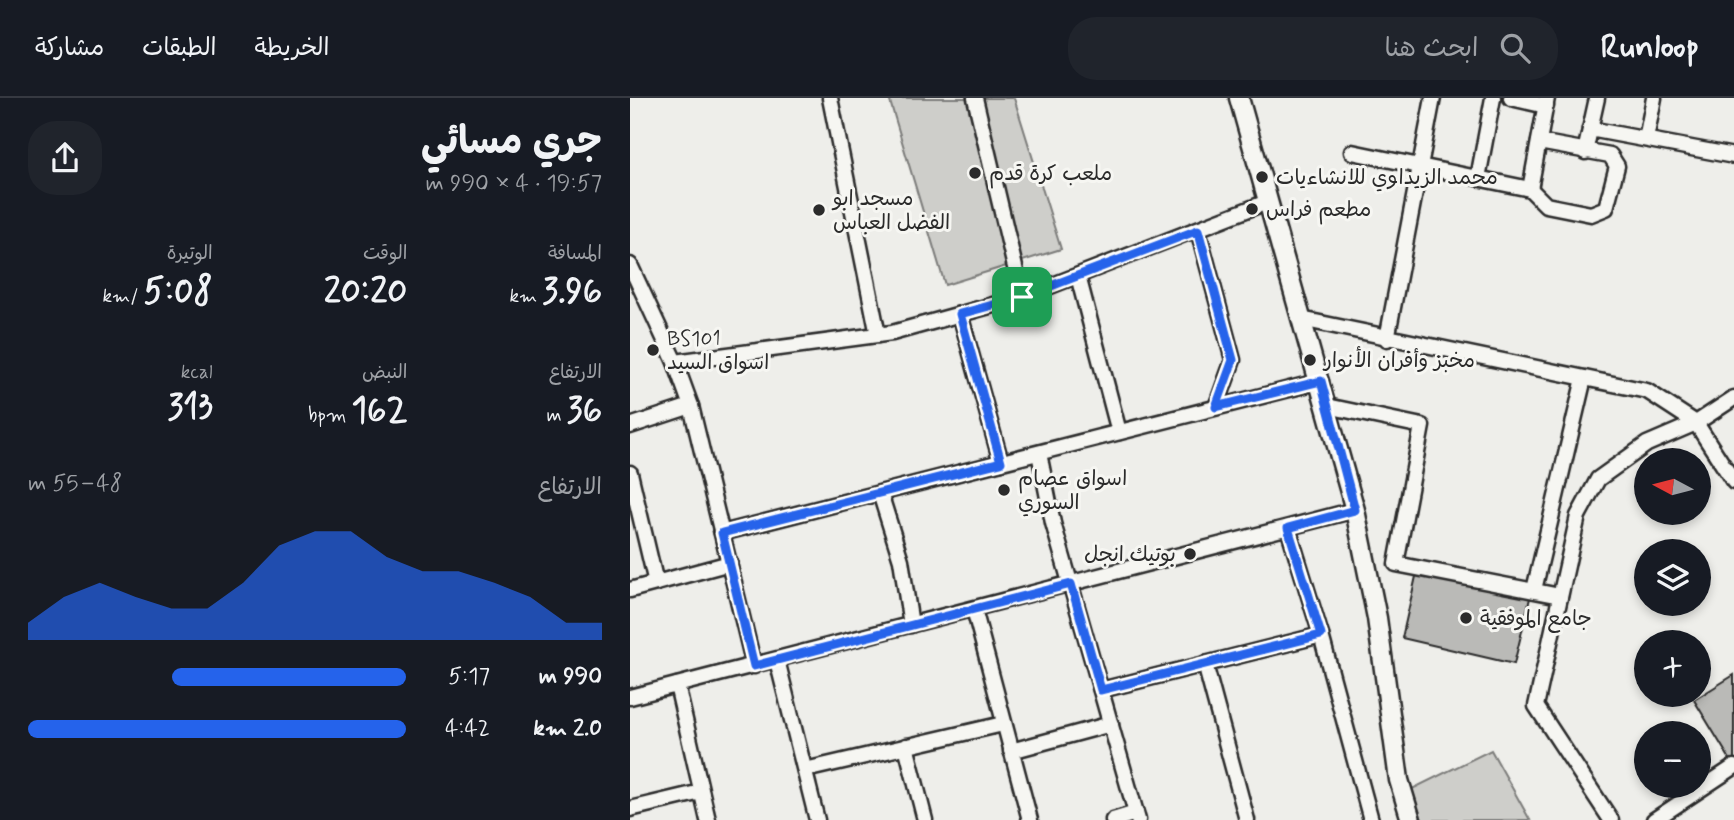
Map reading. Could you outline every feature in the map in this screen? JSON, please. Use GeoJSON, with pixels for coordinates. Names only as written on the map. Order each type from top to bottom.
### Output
{"type":"FeatureCollection","features":[{"type":"Feature","properties":{"kind":"street"},"geometry":{"type":"LineString","coordinates":[[830,98],[878,335]]}},
{"type":"Feature","properties":{"kind":"street"},"geometry":{"type":"LineString","coordinates":[[975,98],[1022,297]]}},
{"type":"Feature","properties":{"kind":"street"},"geometry":{"type":"LineString","coordinates":[[1239,98],[1321,381],[1355,510],[1377,618],[1399,780],[1411,820]]}},
{"type":"Feature","properties":{"kind":"street"},"geometry":{"type":"LineString","coordinates":[[1387,339],[1433,98]]}},
{"type":"Feature","properties":{"kind":"street"},"geometry":{"type":"LineString","coordinates":[[1478,178],[1493,98]]}},
{"type":"Feature","properties":{"kind":"street"},"geometry":{"type":"LineString","coordinates":[[1511,98],[1547,102],[1530,189]]}},
{"type":"Feature","properties":{"kind":"street"},"geometry":{"type":"LineString","coordinates":[[1585,152],[1597,98]]}},
{"type":"Feature","properties":{"kind":"street"},"geometry":{"type":"LineString","coordinates":[[1646,139],[1654,98]]}},
{"type":"Feature","properties":{"kind":"street"},"geometry":{"type":"LineString","coordinates":[[1590,129],[1734,156]]}},
{"type":"Feature","properties":{"kind":"street"},"geometry":{"type":"LineString","coordinates":[[1352,152],[1530,189],[1546,205],[1591,214],[1606,208],[1617,166],[1610,155],[1539,142]]}},
{"type":"Feature","properties":{"kind":"street"},"geometry":{"type":"LineString","coordinates":[[675,362],[878,335],[960,314],[1022,297],[1267,202]]}},
{"type":"Feature","properties":{"kind":"street"},"geometry":{"type":"LineString","coordinates":[[1198,230],[1233,360],[1216,407]]}},
{"type":"Feature","properties":{"kind":"street"},"geometry":{"type":"LineString","coordinates":[[630,265],[675,362],[691,406],[754,666]]}},
{"type":"Feature","properties":{"kind":"street"},"geometry":{"type":"LineString","coordinates":[[1078,276],[1119,432]]}},
{"type":"Feature","properties":{"kind":"street"},"geometry":{"type":"LineString","coordinates":[[960,314],[1001,462]]}},
{"type":"Feature","properties":{"kind":"street"},"geometry":{"type":"LineString","coordinates":[[1301,319],[1647,391],[1696,423],[1734,482]]}},
{"type":"Feature","properties":{"kind":"street"},"geometry":{"type":"LineString","coordinates":[[1534,590],[1584,378]]}},
{"type":"Feature","properties":{"kind":"street"},"geometry":{"type":"LineString","coordinates":[[722,533],[1321,381]]}},
{"type":"Feature","properties":{"kind":"street"},"geometry":{"type":"LineString","coordinates":[[1611,820],[1536,706],[1578,516],[1598,479],[1647,444],[1696,423],[1734,398]]}},
{"type":"Feature","properties":{"kind":"street"},"geometry":{"type":"LineString","coordinates":[[630,426],[691,406]]}},
{"type":"Feature","properties":{"kind":"street"},"geometry":{"type":"LineString","coordinates":[[1326,406],[1422,426],[1396,564],[1560,596]]}},
{"type":"Feature","properties":{"kind":"street"},"geometry":{"type":"LineString","coordinates":[[1039,453],[1053,523],[1137,817],[1113,820]]}},
{"type":"Feature","properties":{"kind":"street"},"geometry":{"type":"LineString","coordinates":[[630,473],[656,583]]}},
{"type":"Feature","properties":{"kind":"street"},"geometry":{"type":"LineString","coordinates":[[880,493],[901,559],[911,625]]}},
{"type":"Feature","properties":{"kind":"street"},"geometry":{"type":"LineString","coordinates":[[630,697],[1355,510]]}},
{"type":"Feature","properties":{"kind":"street"},"geometry":{"type":"LineString","coordinates":[[1288,528],[1321,635],[1371,820]]}},
{"type":"Feature","properties":{"kind":"street"},"geometry":{"type":"LineString","coordinates":[[630,590],[730,563]]}},
{"type":"Feature","properties":{"kind":"street"},"geometry":{"type":"LineString","coordinates":[[974,609],[1030,820]]}},
{"type":"Feature","properties":{"kind":"street"},"geometry":{"type":"LineString","coordinates":[[1101,690],[1321,635]]}},
{"type":"Feature","properties":{"kind":"street"},"geometry":{"type":"LineString","coordinates":[[776,660],[817,820]]}},
{"type":"Feature","properties":{"kind":"street"},"geometry":{"type":"LineString","coordinates":[[1205,664],[1247,820]]}},
{"type":"Feature","properties":{"kind":"street"},"geometry":{"type":"LineString","coordinates":[[677,685],[708,820]]}},
{"type":"Feature","properties":{"kind":"street"},"geometry":{"type":"LineString","coordinates":[[805,771],[1003,724]]}},
{"type":"Feature","properties":{"kind":"street"},"geometry":{"type":"LineString","coordinates":[[1010,751],[1111,724]]}},
{"type":"Feature","properties":{"kind":"street"},"geometry":{"type":"LineString","coordinates":[[906,746],[925,820]]}},
{"type":"Feature","properties":{"kind":"street"},"geometry":{"type":"LineString","coordinates":[[1654,820],[1734,767]]}},
{"type":"Feature","properties":{"kind":"street"},"geometry":{"type":"LineString","coordinates":[[630,809],[701,792]]}},
{"type":"Feature","properties":{"kind":"shaded area","name":"ملعب كرة قدم"},"geometry":{"type":"Polygon","coordinates":[[[889,98],[1014,98],[1061,249],[945,285],[889,98]]]}},
{"type":"Feature","properties":{"kind":"shaded area"},"geometry":{"type":"Polygon","coordinates":[[[1491,750],[1530,820],[1422,820],[1412,789],[1491,750]]]}},
{"type":"Feature","properties":{"kind":"building","name":"جامع الموفقية"},"geometry":{"type":"Polygon","coordinates":[[[1417,572],[1530,598],[1514,664],[1402,638],[1417,572]]]}},
{"type":"Feature","properties":{"kind":"building"},"geometry":{"type":"Polygon","coordinates":[[[1734,675],[1734,759],[1731,761],[1711,728],[1711,721],[1707,721],[1698,707],[1711,707],[1711,689],[1734,675]]]}},
{"type":"Feature","properties":{"kind":"place","name":"ملعب كرة قدم"},"geometry":{"type":"Point","coordinates":[975,173]}},
{"type":"Feature","properties":{"kind":"place","name":"محمد الزيداوي للانشاءيات"},"geometry":{"type":"Point","coordinates":[1262,177]}},
{"type":"Feature","properties":{"kind":"place","name":"مطعم فراس"},"geometry":{"type":"Point","coordinates":[1252,209]}},
{"type":"Feature","properties":{"kind":"place","name":"مسجد ابو الفضل العباس"},"geometry":{"type":"Point","coordinates":[819,210]}},
{"type":"Feature","properties":{"kind":"place","name":"BS101 اسواق السيد"},"geometry":{"type":"Point","coordinates":[653,350]}},
{"type":"Feature","properties":{"kind":"place","name":"مخبز وأفران الأنوار"},"geometry":{"type":"Point","coordinates":[1310,360]}},
{"type":"Feature","properties":{"kind":"place","name":"اسواق عصام السوري"},"geometry":{"type":"Point","coordinates":[1004,490]}},
{"type":"Feature","properties":{"kind":"place","name":"بوتيك انجل"},"geometry":{"type":"Point","coordinates":[1190,554]}},
{"type":"Feature","properties":{"kind":"place","name":"جامع الموفقية"},"geometry":{"type":"Point","coordinates":[1466,618]}},
{"type":"Feature","properties":{"kind":"route"},"geometry":{"type":"LineString","coordinates":[[1198,230],[1219,299],[1233,360],[1216,407],[1321,381],[1355,510],[1288,528],[1321,635],[1101,690],[1071,584],[754,666],[722,533],[1001,462],[960,314],[1022,297],[1198,230]]}}]}
